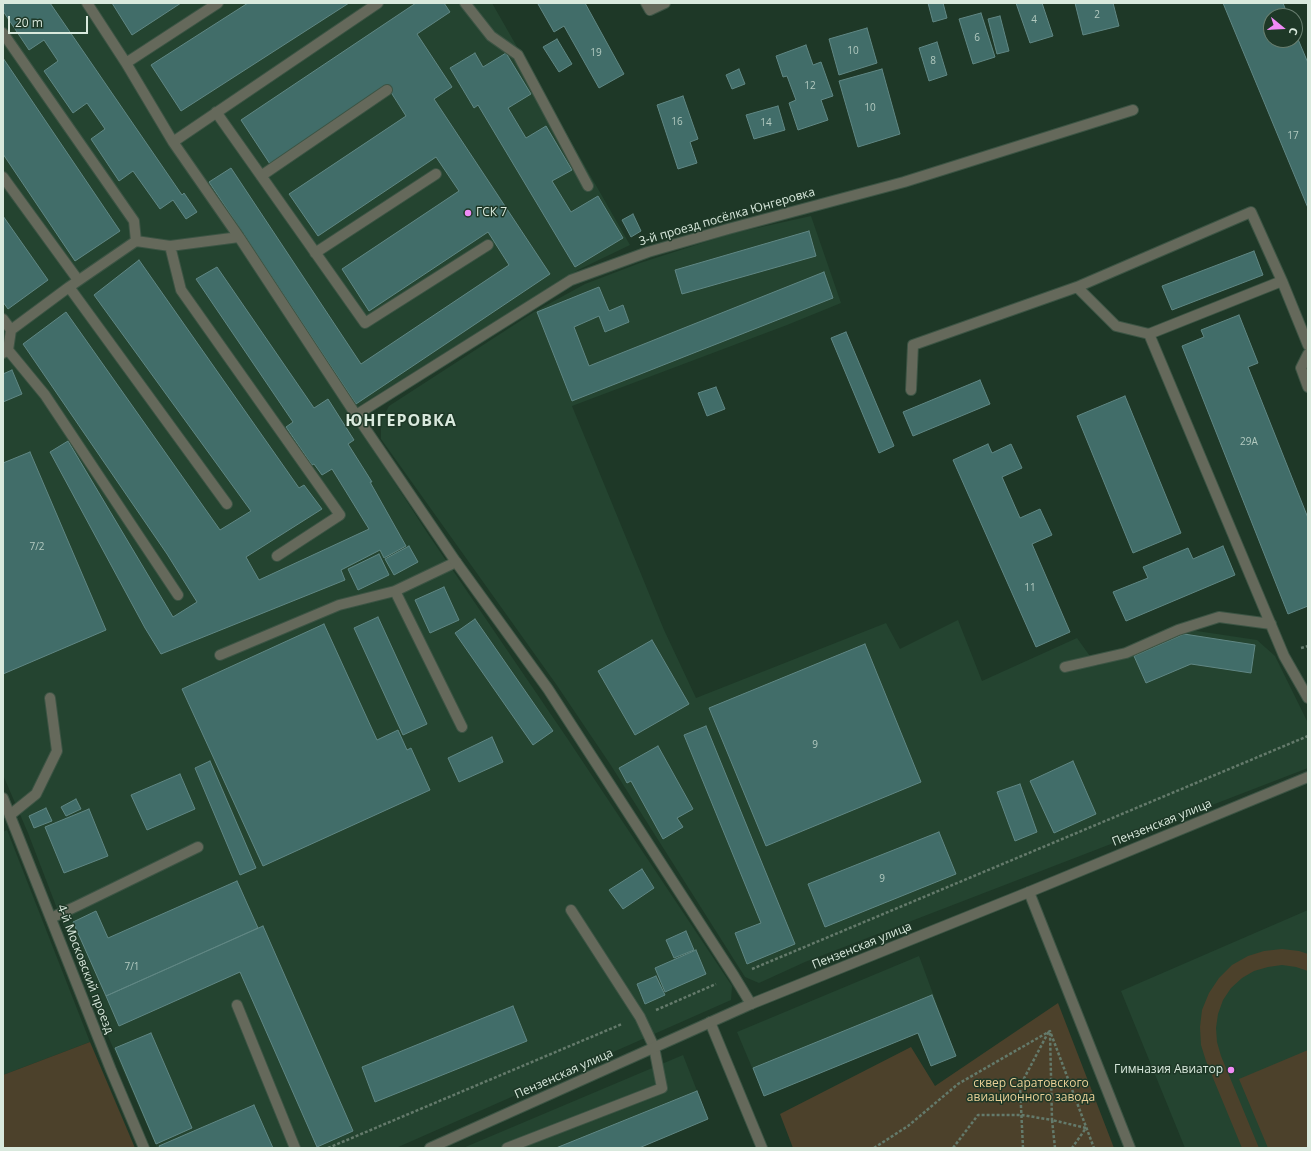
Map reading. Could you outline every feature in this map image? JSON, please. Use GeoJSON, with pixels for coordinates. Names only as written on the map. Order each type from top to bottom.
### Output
{"type":"FeatureCollection","features":[{"type":"Feature","properties":{"kind":"street"},"geometry":{"type":"LineString","coordinates":[[87,3],[126,62],[173,142],[239,236],[356,415],[456,562],[548,689],[751,1004]]}},
{"type":"Feature","properties":{"kind":"street"},"geometry":{"type":"LineString","coordinates":[[126,62],[218,3]]}},
{"type":"Feature","properties":{"kind":"street"},"geometry":{"type":"LineString","coordinates":[[173,142],[378,3]]}},
{"type":"Feature","properties":{"kind":"street"},"geometry":{"type":"LineString","coordinates":[[465,3],[491,36],[518,55],[588,186]]}},
{"type":"Feature","properties":{"kind":"street"},"geometry":{"type":"LineString","coordinates":[[646,3],[650,10],[665,3]]}},
{"type":"Feature","properties":{"kind":"street"},"geometry":{"type":"LineString","coordinates":[[3,33],[134,221],[136,240]]}},
{"type":"Feature","properties":{"kind":"street"},"geometry":{"type":"LineString","coordinates":[[261,176],[387,90]]}},
{"type":"Feature","properties":{"kind":"street","name":"3-й проезд посёлка Юнгеровка"},"geometry":{"type":"LineString","coordinates":[[356,415],[571,280],[648,252],[728,228],[904,182],[1133,110]]}},
{"type":"Feature","properties":{"kind":"street"},"geometry":{"type":"LineString","coordinates":[[216,112],[365,323],[488,245]]}},
{"type":"Feature","properties":{"kind":"street"},"geometry":{"type":"LineString","coordinates":[[315,253],[436,174]]}},
{"type":"Feature","properties":{"kind":"street"},"geometry":{"type":"LineString","coordinates":[[3,177],[78,280]]}},
{"type":"Feature","properties":{"kind":"street"},"geometry":{"type":"LineString","coordinates":[[911,390],[913,345],[1077,287],[1250,212],[1282,281],[1308,345]]}},
{"type":"Feature","properties":{"kind":"street"},"geometry":{"type":"LineString","coordinates":[[178,595],[45,395],[6,351],[11,330],[78,280],[136,240],[170,246],[239,236]]}},
{"type":"Feature","properties":{"kind":"street"},"geometry":{"type":"LineString","coordinates":[[170,246],[181,290],[340,515],[277,556]]}},
{"type":"Feature","properties":{"kind":"street"},"geometry":{"type":"LineString","coordinates":[[1077,287],[1116,326],[1150,334],[1282,281]]}},
{"type":"Feature","properties":{"kind":"street"},"geometry":{"type":"LineString","coordinates":[[69,287],[227,504]]}},
{"type":"Feature","properties":{"kind":"street"},"geometry":{"type":"LineString","coordinates":[[3,319],[11,330]]}},
{"type":"Feature","properties":{"kind":"street"},"geometry":{"type":"LineString","coordinates":[[1150,334],[1284,656],[1308,698]]}},
{"type":"Feature","properties":{"kind":"street"},"geometry":{"type":"LineString","coordinates":[[1308,354],[1301,368],[1308,387]]}},
{"type":"Feature","properties":{"kind":"street"},"geometry":{"type":"LineString","coordinates":[[220,655],[339,605],[395,591],[456,562]]}},
{"type":"Feature","properties":{"kind":"street"},"geometry":{"type":"LineString","coordinates":[[395,591],[462,728]]}},
{"type":"Feature","properties":{"kind":"street"},"geometry":{"type":"LineString","coordinates":[[1065,667],[1126,653],[1178,630],[1220,617],[1271,624]]}},
{"type":"Feature","properties":{"kind":"street"},"geometry":{"type":"LineString","coordinates":[[10,815],[36,794],[57,751],[50,698]]}},
{"type":"Feature","properties":{"kind":"street","name":"Пензенская улица"},"geometry":{"type":"LineString","coordinates":[[430,1148],[751,1004],[1307,780]]}},
{"type":"Feature","properties":{"kind":"street","name":"4-й Московский проезд"},"geometry":{"type":"LineString","coordinates":[[3,798],[110,1070],[144,1148]]}},
{"type":"Feature","properties":{"kind":"street"},"geometry":{"type":"LineString","coordinates":[[51,918],[198,847]]}},
{"type":"Feature","properties":{"kind":"street"},"geometry":{"type":"LineString","coordinates":[[1029,892],[1130,1148]]}},
{"type":"Feature","properties":{"kind":"street"},"geometry":{"type":"LineString","coordinates":[[507,1148],[662,1088],[654,1047],[640,1017],[571,910]]}},
{"type":"Feature","properties":{"kind":"street"},"geometry":{"type":"LineString","coordinates":[[237,1005],[294,1148]]}},
{"type":"Feature","properties":{"kind":"street"},"geometry":{"type":"LineString","coordinates":[[710,1022],[762,1148]]}},
{"type":"Feature","properties":{"kind":"path"},"geometry":{"type":"LineString","coordinates":[[328,1148],[734,976],[1308,736]]}},
{"type":"Feature","properties":{"kind":"path"},"geometry":{"type":"LineString","coordinates":[[1024,1148],[1020,1086],[1050,1031]]}},
{"type":"Feature","properties":{"kind":"path"},"geometry":{"type":"LineString","coordinates":[[1050,1031],[1052,1120],[1055,1148]]}},
{"type":"Feature","properties":{"kind":"path"},"geometry":{"type":"LineString","coordinates":[[1050,1031],[1094,1148]]}},
{"type":"Feature","properties":{"kind":"path"},"geometry":{"type":"LineString","coordinates":[[874,1148],[908,1126],[958,1084],[1050,1031]]}},
{"type":"Feature","properties":{"kind":"path"},"geometry":{"type":"LineString","coordinates":[[953,1148],[978,1115],[1022,1114],[1086,1128]]}},
{"type":"Feature","properties":{"kind":"path"},"geometry":{"type":"LineString","coordinates":[[1072,1148],[1086,1128]]}},
{"type":"Feature","properties":{"kind":"shaded area"},"geometry":{"type":"Polygon","coordinates":[[[3,3],[492,3],[630,245],[578,270],[349,412],[428,534],[567,738],[732,986],[731,1000],[396,1148],[157,1148],[93,1002],[28,833],[3,775],[3,3]]]}},
{"type":"Feature","properties":{"kind":"shaded area"},"geometry":{"type":"Polygon","coordinates":[[[811,216],[841,303],[787,325],[572,406],[664,630],[696,698],[886,623],[900,649],[958,620],[982,681],[1077,638],[1097,666],[1190,630],[1257,640],[1275,656],[1308,723],[1308,768],[805,962],[759,983],[745,977],[610,764],[556,684],[381,439],[381,421],[389,406],[534,312],[585,284],[640,263],[730,234],[811,216]]]}},
{"type":"Feature","properties":{"kind":"shaded area"},"geometry":{"type":"Polygon","coordinates":[[[7,830],[90,1042],[3,1075],[3,832],[7,830]]]}},
{"type":"Feature","properties":{"kind":"shaded area","name":"Гимназия Авиатор"},"geometry":{"type":"Polygon","coordinates":[[[1308,910],[1308,1148],[1185,1148],[1121,991],[1308,910]]]}},
{"type":"Feature","properties":{"kind":"shaded area"},"geometry":{"type":"Polygon","coordinates":[[[919,956],[956,1056],[931,1066],[917,1033],[764,1096],[737,1032],[919,956]]]}},
{"type":"Feature","properties":{"kind":"shaded area"},"geometry":{"type":"Polygon","coordinates":[[[683,1055],[708,1119],[639,1148],[463,1148],[683,1055]]]}},
{"type":"Feature","properties":{"kind":"green space"},"geometry":{"type":"Polygon","coordinates":[[[1282,949],[1299,951],[1308,954],[1308,971],[1282,965],[1254,971],[1242,978],[1231,988],[1223,1000],[1218,1014],[1216,1028],[1217,1042],[1221,1056],[1259,1148],[1242,1148],[1206,1061],[1201,1045],[1200,1027],[1202,1010],[1209,993],[1219,978],[1232,965],[1248,956],[1264,951],[1282,949]]]}},
{"type":"Feature","properties":{"kind":"green space","name":"сквер Саратовского авиационного завода"},"geometry":{"type":"Polygon","coordinates":[[[1058,1003],[1114,1148],[793,1148],[780,1114],[911,1047],[935,1086],[1058,1003]]]}},
{"type":"Feature","properties":{"kind":"green space"},"geometry":{"type":"Polygon","coordinates":[[[90,1042],[135,1148],[3,1148],[3,1075],[90,1042]]]}},
{"type":"Feature","properties":{"kind":"green space"},"geometry":{"type":"Polygon","coordinates":[[[1308,1050],[1308,1148],[1268,1148],[1239,1079],[1308,1050]]]}},
{"type":"Feature","properties":{"kind":"building"},"geometry":{"type":"Polygon","coordinates":[[[3,3],[50,3],[182,195],[184,193],[197,212],[186,219],[173,200],[160,209],[133,171],[119,181],[91,139],[105,129],[87,103],[73,113],[44,71],[58,61],[44,40],[29,50],[3,11],[3,3]]]}},
{"type":"Feature","properties":{"kind":"building"},"geometry":{"type":"Polygon","coordinates":[[[112,3],[181,3],[132,35],[112,3]]]}},
{"type":"Feature","properties":{"kind":"building"},"geometry":{"type":"Polygon","coordinates":[[[248,3],[349,3],[181,111],[151,65],[248,3]]]}},
{"type":"Feature","properties":{"kind":"building","name":"ГСК 7"},"geometry":{"type":"Polygon","coordinates":[[[416,3],[444,3],[450,12],[417,34],[452,87],[434,99],[550,274],[356,404],[209,182],[231,168],[361,364],[509,265],[488,232],[369,311],[342,269],[459,191],[436,157],[318,236],[289,194],[406,116],[387,86],[270,164],[241,120],[416,3]]]}},
{"type":"Feature","properties":{"kind":"building"},"geometry":{"type":"Polygon","coordinates":[[[585,3],[624,74],[599,88],[564,26],[554,32],[538,4],[585,3]]]}},
{"type":"Feature","properties":{"kind":"building"},"geometry":{"type":"Polygon","coordinates":[[[928,3],[943,3],[947,18],[933,22],[928,3]]]}},
{"type":"Feature","properties":{"kind":"building"},"geometry":{"type":"Polygon","coordinates":[[[1016,3],[1042,3],[1053,36],[1030,43],[1016,3]]]}},
{"type":"Feature","properties":{"kind":"building"},"geometry":{"type":"Polygon","coordinates":[[[1075,3],[1113,3],[1119,26],[1083,35],[1075,3]]]}},
{"type":"Feature","properties":{"kind":"building"},"geometry":{"type":"Polygon","coordinates":[[[1223,3],[1283,3],[1285,8],[1263,8],[1263,48],[1302,48],[1308,63],[1308,208],[1223,3]]]}},
{"type":"Feature","properties":{"kind":"building"},"geometry":{"type":"Polygon","coordinates":[[[981,13],[995,57],[973,64],[959,19],[981,13]]]}},
{"type":"Feature","properties":{"kind":"building"},"geometry":{"type":"Polygon","coordinates":[[[1000,16],[1009,51],[997,54],[988,19],[1000,16]]]}},
{"type":"Feature","properties":{"kind":"building"},"geometry":{"type":"Polygon","coordinates":[[[867,28],[877,63],[839,75],[829,39],[867,28]]]}},
{"type":"Feature","properties":{"kind":"building"},"geometry":{"type":"Polygon","coordinates":[[[557,39],[572,64],[559,72],[543,47],[557,39]]]}},
{"type":"Feature","properties":{"kind":"building"},"geometry":{"type":"Polygon","coordinates":[[[937,42],[947,75],[929,81],[919,48],[937,42]]]}},
{"type":"Feature","properties":{"kind":"building"},"geometry":{"type":"Polygon","coordinates":[[[806,45],[813,65],[821,62],[833,96],[821,100],[828,120],[798,130],[789,103],[796,100],[787,76],[783,77],[776,56],[806,45]]]}},
{"type":"Feature","properties":{"kind":"building"},"geometry":{"type":"Polygon","coordinates":[[[475,53],[483,67],[506,53],[531,94],[508,108],[526,138],[546,126],[572,170],[552,181],[571,212],[598,196],[623,238],[575,267],[478,105],[474,108],[450,68],[475,53]]]}},
{"type":"Feature","properties":{"kind":"building"},"geometry":{"type":"Polygon","coordinates":[[[3,58],[120,231],[75,261],[3,154],[3,58]]]}},
{"type":"Feature","properties":{"kind":"building"},"geometry":{"type":"Polygon","coordinates":[[[739,69],[745,84],[732,89],[726,75],[739,69]]]}},
{"type":"Feature","properties":{"kind":"building"},"geometry":{"type":"Polygon","coordinates":[[[882,69],[900,134],[858,147],[839,81],[882,69]]]}},
{"type":"Feature","properties":{"kind":"building"},"geometry":{"type":"Polygon","coordinates":[[[683,96],[698,139],[690,142],[697,163],[678,169],[657,105],[683,96]]]}},
{"type":"Feature","properties":{"kind":"building"},"geometry":{"type":"Polygon","coordinates":[[[778,106],[785,130],[754,139],[746,115],[778,106]]]}},
{"type":"Feature","properties":{"kind":"building"},"geometry":{"type":"Polygon","coordinates":[[[633,214],[641,231],[631,237],[622,220],[633,214]]]}},
{"type":"Feature","properties":{"kind":"building"},"geometry":{"type":"Polygon","coordinates":[[[3,216],[48,280],[8,309],[3,302],[3,216]]]}},
{"type":"Feature","properties":{"kind":"building"},"geometry":{"type":"Polygon","coordinates":[[[809,231],[816,256],[682,294],[675,270],[809,231]]]}},
{"type":"Feature","properties":{"kind":"building"},"geometry":{"type":"Polygon","coordinates":[[[1254,251],[1263,275],[1172,310],[1162,286],[1254,251]]]}},
{"type":"Feature","properties":{"kind":"building"},"geometry":{"type":"Polygon","coordinates":[[[139,260],[299,488],[304,485],[322,509],[246,557],[259,580],[369,529],[332,469],[322,475],[314,464],[312,465],[286,427],[293,422],[196,279],[217,267],[314,408],[328,399],[354,440],[348,444],[372,482],[370,482],[406,546],[384,558],[380,550],[341,570],[345,580],[161,654],[145,628],[50,452],[68,441],[173,617],[197,602],[167,554],[23,344],[66,312],[220,530],[251,511],[94,295],[139,260]]]}},
{"type":"Feature","properties":{"kind":"building"},"geometry":{"type":"Polygon","coordinates":[[[824,272],[833,298],[572,401],[537,312],[599,287],[609,311],[623,305],[629,322],[605,332],[599,316],[574,327],[589,366],[824,272]]]}},
{"type":"Feature","properties":{"kind":"building"},"geometry":{"type":"Polygon","coordinates":[[[1239,315],[1258,363],[1248,367],[1308,518],[1308,606],[1288,614],[1182,346],[1204,337],[1201,330],[1239,315]]]}},
{"type":"Feature","properties":{"kind":"building"},"geometry":{"type":"Polygon","coordinates":[[[846,332],[894,446],[879,453],[831,338],[846,332]]]}},
{"type":"Feature","properties":{"kind":"building"},"geometry":{"type":"Polygon","coordinates":[[[12,370],[22,394],[3,402],[3,374],[12,370]]]}},
{"type":"Feature","properties":{"kind":"building"},"geometry":{"type":"Polygon","coordinates":[[[980,380],[990,404],[913,436],[903,412],[980,380]]]}},
{"type":"Feature","properties":{"kind":"building"},"geometry":{"type":"Polygon","coordinates":[[[716,387],[725,409],[707,416],[698,393],[716,387]]]}},
{"type":"Feature","properties":{"kind":"building"},"geometry":{"type":"Polygon","coordinates":[[[1125,396],[1181,533],[1133,553],[1077,416],[1125,396]]]}},
{"type":"Feature","properties":{"kind":"building"},"geometry":{"type":"Polygon","coordinates":[[[988,444],[992,453],[1011,444],[1022,468],[1002,477],[1020,518],[1040,509],[1052,535],[1032,544],[1070,632],[1036,647],[953,460],[988,444]]]}},
{"type":"Feature","properties":{"kind":"building"},"geometry":{"type":"Polygon","coordinates":[[[30,452],[106,630],[3,674],[3,463],[30,452]]]}},
{"type":"Feature","properties":{"kind":"building"},"geometry":{"type":"Polygon","coordinates":[[[409,546],[418,562],[394,575],[385,559],[409,546]]]}},
{"type":"Feature","properties":{"kind":"building"},"geometry":{"type":"Polygon","coordinates":[[[1223,546],[1235,575],[1126,621],[1113,592],[1148,578],[1143,567],[1188,548],[1193,559],[1223,546]]]}},
{"type":"Feature","properties":{"kind":"building"},"geometry":{"type":"Polygon","coordinates":[[[379,554],[389,575],[358,590],[348,569],[379,554]]]}},
{"type":"Feature","properties":{"kind":"building"},"geometry":{"type":"Polygon","coordinates":[[[444,587],[459,620],[430,633],[415,600],[444,587]]]}},
{"type":"Feature","properties":{"kind":"building"},"geometry":{"type":"Polygon","coordinates":[[[378,617],[427,724],[403,735],[354,628],[378,617]]]}},
{"type":"Feature","properties":{"kind":"building"},"geometry":{"type":"Polygon","coordinates":[[[475,619],[553,731],[533,745],[455,633],[475,619]]]}},
{"type":"Feature","properties":{"kind":"building"},"geometry":{"type":"Polygon","coordinates":[[[324,624],[377,740],[398,730],[407,750],[411,748],[430,790],[263,866],[182,689],[324,624]]]}},
{"type":"Feature","properties":{"kind":"building"},"geometry":{"type":"Polygon","coordinates":[[[1184,634],[1255,645],[1251,673],[1191,664],[1146,683],[1134,656],[1184,634]]]}},
{"type":"Feature","properties":{"kind":"building"},"geometry":{"type":"Polygon","coordinates":[[[652,640],[689,704],[635,735],[598,671],[652,640]]]}},
{"type":"Feature","properties":{"kind":"building"},"geometry":{"type":"Polygon","coordinates":[[[865,644],[921,782],[766,846],[709,708],[865,644]]]}},
{"type":"Feature","properties":{"kind":"building"},"geometry":{"type":"Polygon","coordinates":[[[706,726],[795,944],[747,964],[735,933],[761,923],[684,735],[706,726]]]}},
{"type":"Feature","properties":{"kind":"building"},"geometry":{"type":"Polygon","coordinates":[[[492,737],[503,762],[459,782],[448,758],[492,737]]]}},
{"type":"Feature","properties":{"kind":"building"},"geometry":{"type":"Polygon","coordinates":[[[658,746],[693,809],[677,818],[683,827],[663,839],[631,781],[627,783],[619,768],[658,746]]]}},
{"type":"Feature","properties":{"kind":"building"},"geometry":{"type":"Polygon","coordinates":[[[210,761],[256,868],[240,875],[195,768],[210,761]]]}},
{"type":"Feature","properties":{"kind":"building"},"geometry":{"type":"Polygon","coordinates":[[[1073,761],[1096,814],[1054,833],[1030,781],[1073,761]]]}},
{"type":"Feature","properties":{"kind":"building"},"geometry":{"type":"Polygon","coordinates":[[[180,774],[195,809],[147,830],[131,795],[180,774]]]}},
{"type":"Feature","properties":{"kind":"building"},"geometry":{"type":"Polygon","coordinates":[[[1020,784],[1037,832],[1015,841],[997,792],[1020,784]]]}},
{"type":"Feature","properties":{"kind":"building"},"geometry":{"type":"Polygon","coordinates":[[[76,799],[81,809],[66,816],[61,807],[76,799]]]}},
{"type":"Feature","properties":{"kind":"building"},"geometry":{"type":"Polygon","coordinates":[[[46,808],[52,821],[34,828],[29,816],[46,808]]]}},
{"type":"Feature","properties":{"kind":"building"},"geometry":{"type":"Polygon","coordinates":[[[89,809],[108,856],[64,873],[45,827],[89,809]]]}},
{"type":"Feature","properties":{"kind":"building"},"geometry":{"type":"Polygon","coordinates":[[[939,832],[956,874],[825,927],[808,884],[939,832]]]}},
{"type":"Feature","properties":{"kind":"building"},"geometry":{"type":"Polygon","coordinates":[[[642,869],[654,888],[623,909],[609,890],[642,869]]]}},
{"type":"Feature","properties":{"kind":"building"},"geometry":{"type":"Polygon","coordinates":[[[237,881],[258,928],[106,996],[73,922],[96,911],[108,938],[237,881]]]}},
{"type":"Feature","properties":{"kind":"building"},"geometry":{"type":"Polygon","coordinates":[[[263,926],[353,1131],[317,1147],[240,972],[119,1026],[106,996],[263,926]]]}},
{"type":"Feature","properties":{"kind":"building"},"geometry":{"type":"Polygon","coordinates":[[[686,931],[694,950],[674,958],[666,940],[686,931]]]}},
{"type":"Feature","properties":{"kind":"building"},"geometry":{"type":"Polygon","coordinates":[[[696,950],[706,974],[665,992],[655,968],[696,950]]]}},
{"type":"Feature","properties":{"kind":"building"},"geometry":{"type":"Polygon","coordinates":[[[656,976],[665,995],[645,1004],[637,984],[656,976]]]}},
{"type":"Feature","properties":{"kind":"building"},"geometry":{"type":"Polygon","coordinates":[[[932,995],[956,1056],[931,1066],[918,1033],[764,1096],[753,1068],[932,995]]]}},
{"type":"Feature","properties":{"kind":"building"},"geometry":{"type":"Polygon","coordinates":[[[513,1006],[527,1041],[375,1102],[362,1067],[513,1006]]]}},
{"type":"Feature","properties":{"kind":"building"},"geometry":{"type":"Polygon","coordinates":[[[151,1033],[192,1128],[156,1144],[115,1048],[151,1033]]]}},
{"type":"Feature","properties":{"kind":"building"},"geometry":{"type":"Polygon","coordinates":[[[697,1091],[708,1119],[639,1148],[556,1148],[697,1091]]]}},
{"type":"Feature","properties":{"kind":"building"},"geometry":{"type":"Polygon","coordinates":[[[254,1105],[273,1148],[160,1148],[159,1146],[254,1105]]]}},
{"type":"Feature","properties":{"kind":"place","name":"ГСК 7"},"geometry":{"type":"Point","coordinates":[468,213]}},
{"type":"Feature","properties":{"kind":"place","name":"Гимназия Авиатор"},"geometry":{"type":"Point","coordinates":[1231,1070]}},
{"type":"Feature","properties":{"kind":"district","name":"ЮНГЕРОВКА"},"geometry":{"type":"Point","coordinates":[401,421]}}]}
